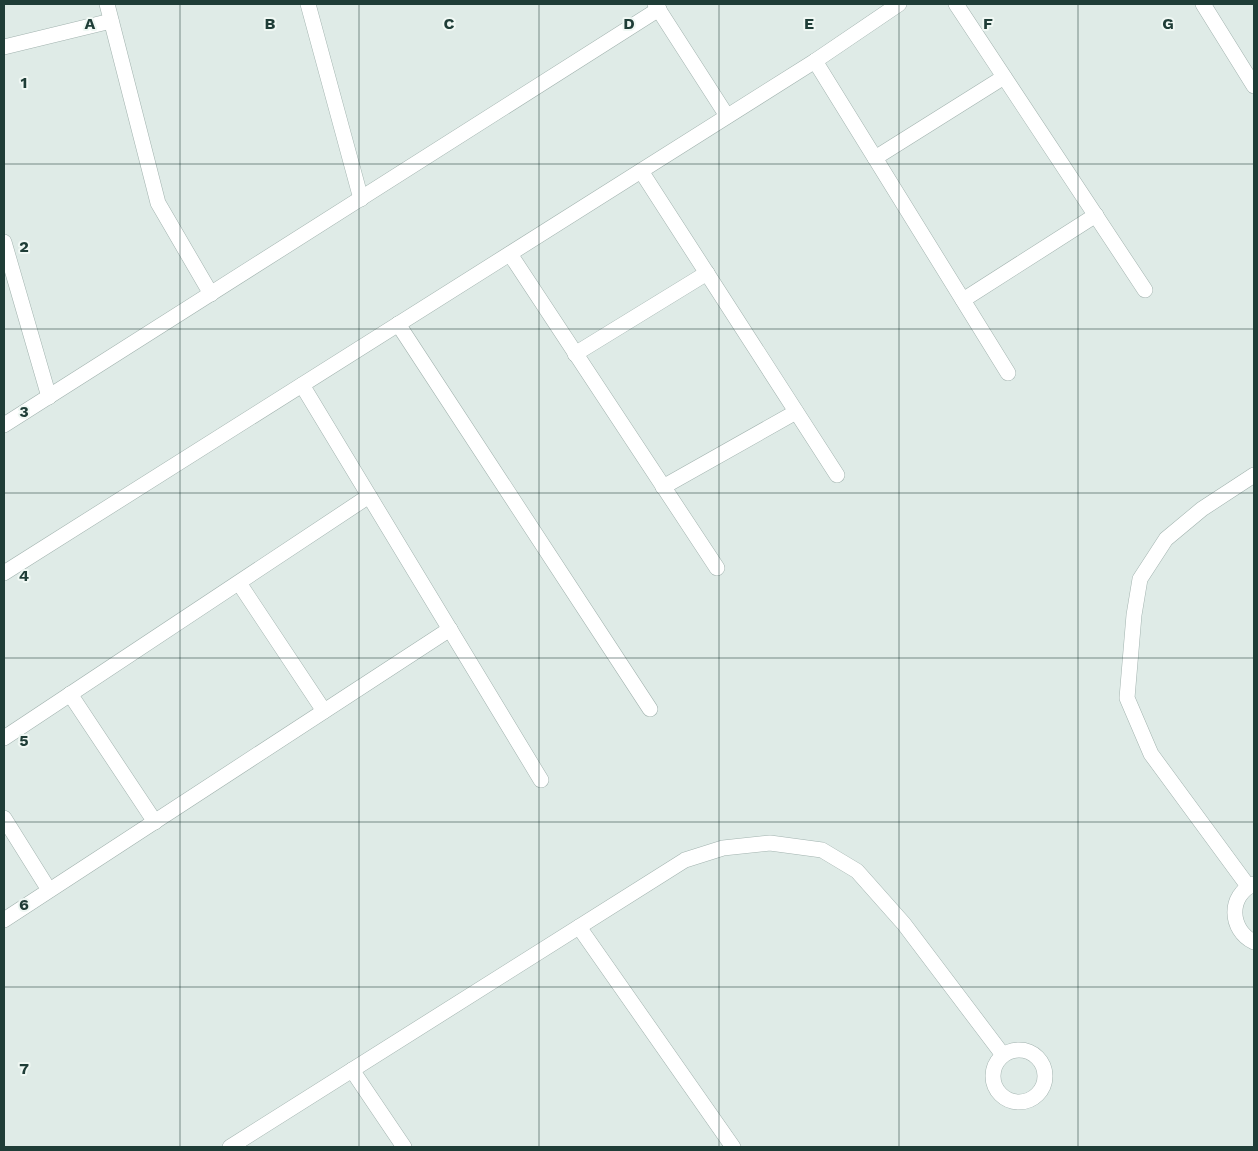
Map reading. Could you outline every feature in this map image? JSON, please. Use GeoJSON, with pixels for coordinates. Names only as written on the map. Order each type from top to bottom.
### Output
{"type":"FeatureCollection","features":[{"type":"Feature","properties":{"kind":"street"},"geometry":{"type":"LineString","coordinates":[[107,4],[158,203],[211,294]]}},
{"type":"Feature","properties":{"kind":"street"},"geometry":{"type":"LineString","coordinates":[[308,4],[361,199]]}},
{"type":"Feature","properties":{"kind":"street"},"geometry":{"type":"LineString","coordinates":[[4,573],[815,61],[899,4]]}},
{"type":"Feature","properties":{"kind":"street"},"geometry":{"type":"LineString","coordinates":[[956,4],[1145,290]]}},
{"type":"Feature","properties":{"kind":"street"},"geometry":{"type":"LineString","coordinates":[[1202,4],[1254,86]]}},
{"type":"Feature","properties":{"kind":"street"},"geometry":{"type":"LineString","coordinates":[[4,425],[361,199],[657,7],[727,116]]}},
{"type":"Feature","properties":{"kind":"street"},"geometry":{"type":"LineString","coordinates":[[4,47],[111,21]]}},
{"type":"Feature","properties":{"kind":"street"},"geometry":{"type":"LineString","coordinates":[[815,61],[1008,373]]}},
{"type":"Feature","properties":{"kind":"street"},"geometry":{"type":"LineString","coordinates":[[875,158],[1004,77]]}},
{"type":"Feature","properties":{"kind":"street"},"geometry":{"type":"LineString","coordinates":[[641,171],[837,475]]}},
{"type":"Feature","properties":{"kind":"street"},"geometry":{"type":"LineString","coordinates":[[963,300],[1096,215]]}},
{"type":"Feature","properties":{"kind":"street"},"geometry":{"type":"LineString","coordinates":[[4,242],[49,397]]}},
{"type":"Feature","properties":{"kind":"street"},"geometry":{"type":"LineString","coordinates":[[510,254],[716,568]]}},
{"type":"Feature","properties":{"kind":"street"},"geometry":{"type":"LineString","coordinates":[[576,354],[707,273]]}},
{"type":"Feature","properties":{"kind":"street"},"geometry":{"type":"LineString","coordinates":[[398,324],[650,709]]}},
{"type":"Feature","properties":{"kind":"street"},"geometry":{"type":"LineString","coordinates":[[302,385],[541,780]]}},
{"type":"Feature","properties":{"kind":"street"},"geometry":{"type":"LineString","coordinates":[[663,487],[796,412]]}},
{"type":"Feature","properties":{"kind":"street"},"geometry":{"type":"LineString","coordinates":[[1254,475],[1202,509],[1166,539],[1140,579],[1134,615],[1127,698],[1151,754],[1251,885],[1241,894],[1236,903],[1234,913],[1236,923],[1241,932],[1254,942]]}},
{"type":"Feature","properties":{"kind":"street"},"geometry":{"type":"LineString","coordinates":[[4,738],[369,496]]}},
{"type":"Feature","properties":{"kind":"street"},"geometry":{"type":"LineString","coordinates":[[238,583],[324,711]]}},
{"type":"Feature","properties":{"kind":"street"},"geometry":{"type":"LineString","coordinates":[[4,920],[450,629]]}},
{"type":"Feature","properties":{"kind":"street"},"geometry":{"type":"LineString","coordinates":[[70,694],[155,822]]}},
{"type":"Feature","properties":{"kind":"street"},"geometry":{"type":"LineString","coordinates":[[4,818],[49,890]]}},
{"type":"Feature","properties":{"kind":"street"},"geometry":{"type":"LineString","coordinates":[[230,1147],[685,860],[723,848],[770,843],[822,850],[857,871],[904,924],[1003,1054]]}},
{"type":"Feature","properties":{"kind":"street"},"geometry":{"type":"LineString","coordinates":[[579,927],[733,1147]]}},
{"type":"Feature","properties":{"kind":"street"},"geometry":{"type":"LineString","coordinates":[[352,1070],[404,1147]]}}]}
